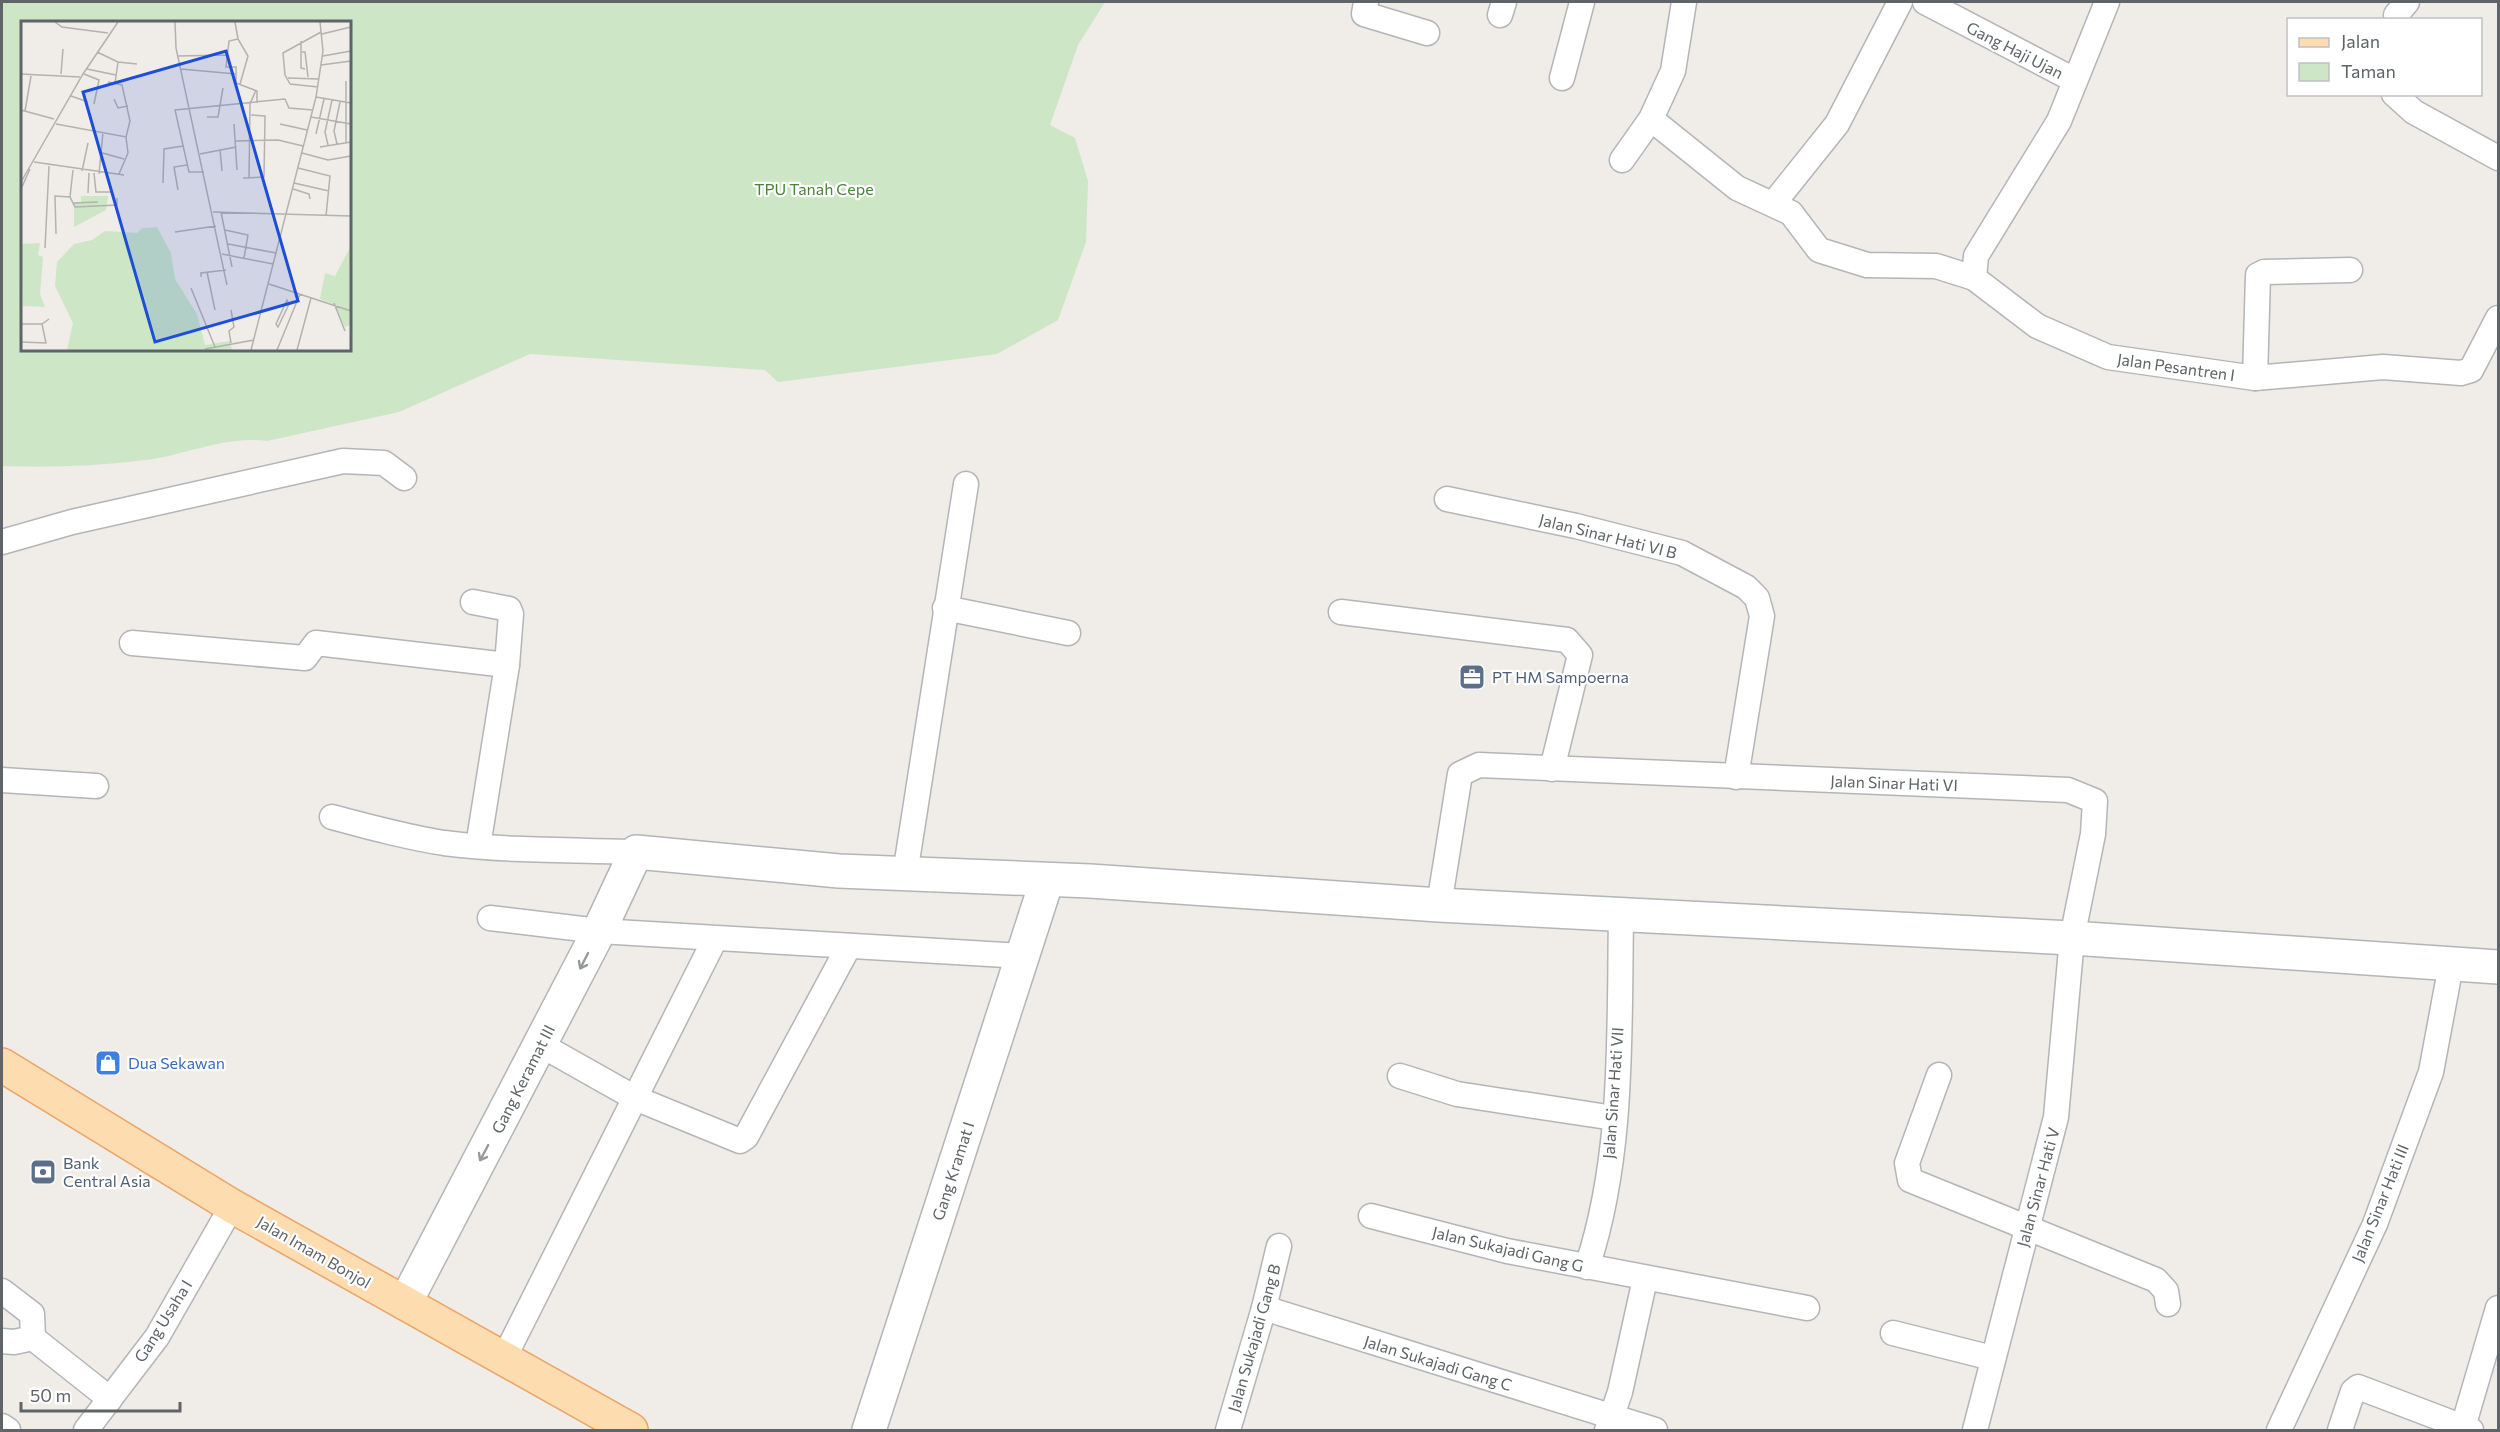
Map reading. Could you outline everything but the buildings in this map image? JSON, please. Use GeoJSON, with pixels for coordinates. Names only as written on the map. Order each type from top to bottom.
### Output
{"type":"FeatureCollection","features":[{"type":"Feature","properties":{"kind":"main road","name":"Jalan Imam Bonjol"},"geometry":{"type":"LineString","coordinates":[[2,1065],[232,1206],[631,1431]]}},
{"type":"Feature","properties":{"kind":"street"},"geometry":{"type":"LineString","coordinates":[[1366,2],[1365,14],[1427,33]]}},
{"type":"Feature","properties":{"kind":"street"},"geometry":{"type":"LineString","coordinates":[[1562,78],[1582,2]]}},
{"type":"Feature","properties":{"kind":"street"},"geometry":{"type":"LineString","coordinates":[[1622,160],[1651,119],[1673,71],[1684,2]]}},
{"type":"Feature","properties":{"kind":"street"},"geometry":{"type":"LineString","coordinates":[[1773,204],[1837,124],[1900,2]]}},
{"type":"Feature","properties":{"kind":"street","name":"Gang Haji Ujan"},"geometry":{"type":"LineString","coordinates":[[1925,2],[2074,80]]}},
{"type":"Feature","properties":{"kind":"street"},"geometry":{"type":"LineString","coordinates":[[1974,278],[1976,256],[2059,121],[2107,2]]}},
{"type":"Feature","properties":{"kind":"street"},"geometry":{"type":"LineString","coordinates":[[2396,96],[2414,112],[2499,158]]}},
{"type":"Feature","properties":{"kind":"street","name":"Jalan Pesantren I"},"geometry":{"type":"LineString","coordinates":[[1651,119],[1737,188],[1791,213],[1820,250],[1867,265],[1936,266],[1974,278],[2037,326],[2108,357],[2255,378],[2383,368],[2461,373],[2471,370],[2499,318]]}},
{"type":"Feature","properties":{"kind":"street"},"geometry":{"type":"LineString","coordinates":[[2255,378],[2258,275],[2264,272],[2350,270]]}},
{"type":"Feature","properties":{"kind":"street"},"geometry":{"type":"LineString","coordinates":[[2,542],[72,522],[344,461],[384,463],[404,478]]}},
{"type":"Feature","properties":{"kind":"street"},"geometry":{"type":"LineString","coordinates":[[905,874],[966,484]]}},
{"type":"Feature","properties":{"kind":"street","name":"Jalan Sinar Hati VI B"},"geometry":{"type":"LineString","coordinates":[[1448,499],[1576,526],[1682,553],[1746,587],[1757,598],[1762,616],[1736,777]]}},
{"type":"Feature","properties":{"kind":"street"},"geometry":{"type":"LineString","coordinates":[[473,602],[511,611],[507,665],[478,846]]}},
{"type":"Feature","properties":{"kind":"street"},"geometry":{"type":"LineString","coordinates":[[945,608],[1068,633]]}},
{"type":"Feature","properties":{"kind":"street"},"geometry":{"type":"LineString","coordinates":[[1341,612],[1567,640],[1580,655],[1552,769]]}},
{"type":"Feature","properties":{"kind":"street"},"geometry":{"type":"LineString","coordinates":[[132,643],[305,658],[316,644],[507,665]]}},
{"type":"Feature","properties":{"kind":"street","name":"Jalan Sinar Hati VI"},"geometry":{"type":"LineString","coordinates":[[1439,905],[1460,774],[1479,765],[2068,790],[2095,801],[2093,834],[2072,938]]}},
{"type":"Feature","properties":{"kind":"street"},"geometry":{"type":"LineString","coordinates":[[2,780],[96,786]]}},
{"type":"Feature","properties":{"kind":"street"},"geometry":{"type":"LineString","coordinates":[[332,817],[400,835],[478,846],[636,852],[839,871],[1090,881],[1621,916],[2072,938],[2499,967]]}},
{"type":"Feature","properties":{"kind":"street","name":"Gang Keramat III"},"geometry":{"type":"LineString","coordinates":[[405,1303],[599,932],[636,852]]}},
{"type":"Feature","properties":{"kind":"street","name":"Gang Kramat I"},"geometry":{"type":"LineString","coordinates":[[870,1431],[1047,880]]}},
{"type":"Feature","properties":{"kind":"street","name":"Jalan Sinar Hati VII"},"geometry":{"type":"LineString","coordinates":[[1587,1267],[1600,1229],[1614,1118],[1621,916]]}},
{"type":"Feature","properties":{"kind":"street"},"geometry":{"type":"LineString","coordinates":[[490,918],[599,932],[1022,956]]}},
{"type":"Feature","properties":{"kind":"street","name":"Jalan Sinar Hati V"},"geometry":{"type":"LineString","coordinates":[[1975,1431],[2056,1117],[2072,938]]}},
{"type":"Feature","properties":{"kind":"street"},"geometry":{"type":"LineString","coordinates":[[504,1358],[715,939]]}},
{"type":"Feature","properties":{"kind":"street"},"geometry":{"type":"LineString","coordinates":[[541,1045],[635,1098],[740,1141],[746,1137],[849,946]]}},
{"type":"Feature","properties":{"kind":"street","name":"Jalan Sinar Hati III"},"geometry":{"type":"LineString","coordinates":[[2279,1431],[2375,1224],[2431,1072],[2451,965]]}},
{"type":"Feature","properties":{"kind":"street"},"geometry":{"type":"LineString","coordinates":[[1400,1076],[1457,1094],[1614,1118]]}},
{"type":"Feature","properties":{"kind":"street"},"geometry":{"type":"LineString","coordinates":[[1939,1076],[1907,1163],[1910,1180],[2156,1280],[2166,1291],[2168,1304]]}},
{"type":"Feature","properties":{"kind":"street","name":"Gang Usaha I"},"geometry":{"type":"LineString","coordinates":[[86,1431],[157,1337],[232,1206]]}},
{"type":"Feature","properties":{"kind":"street","name":"Jalan Sukajadi Gang G"},"geometry":{"type":"LineString","coordinates":[[1371,1216],[1500,1250],[1807,1308]]}},
{"type":"Feature","properties":{"kind":"street","name":"Jalan Sukajadi Gang B"},"geometry":{"type":"LineString","coordinates":[[1228,1431],[1264,1308],[1279,1246]]}},
{"type":"Feature","properties":{"kind":"street"},"geometry":{"type":"LineString","coordinates":[[1609,1424],[1620,1392],[1645,1279]]}},
{"type":"Feature","properties":{"kind":"street"},"geometry":{"type":"LineString","coordinates":[[2,1291],[32,1314],[33,1338],[110,1399]]}},
{"type":"Feature","properties":{"kind":"street","name":"Jalan Sukajadi Gang C"},"geometry":{"type":"LineString","coordinates":[[1264,1308],[1609,1424],[1655,1431]]}},
{"type":"Feature","properties":{"kind":"street"},"geometry":{"type":"LineString","coordinates":[[2340,1431],[2353,1391],[2358,1387],[2467,1429],[2499,1308]]}},
{"type":"Feature","properties":{"kind":"street"},"geometry":{"type":"LineString","coordinates":[[1893,1332],[1992,1358]]}},
{"type":"Feature","properties":{"kind":"street"},"geometry":{"type":"LineString","coordinates":[[2,1341],[14,1342],[33,1338]]}},
{"type":"Feature","properties":{"kind":"street"},"geometry":{"type":"LineString","coordinates":[[2,1426],[8,1431]]}},
{"type":"Feature","properties":{"kind":"green space","name":"TPU Tanah Cepe"},"geometry":{"type":"Polygon","coordinates":[[[2,2],[1105,2],[1078,45],[1050,125],[1075,138],[1088,181],[1086,242],[1058,320],[997,354],[778,382],[765,370],[530,354],[399,412],[267,441],[221,443],[145,460],[56,467],[2,466],[2,2]]]}},
{"type":"Feature","properties":{"kind":"place","name":"PT HM Sampoerna"},"geometry":{"type":"Point","coordinates":[1472,677]}},
{"type":"Feature","properties":{"kind":"place","name":"Dua Sekawan"},"geometry":{"type":"Point","coordinates":[108,1063]}},
{"type":"Feature","properties":{"kind":"place","name":"Bank Central Asia"},"geometry":{"type":"Point","coordinates":[43,1172]}}]}
